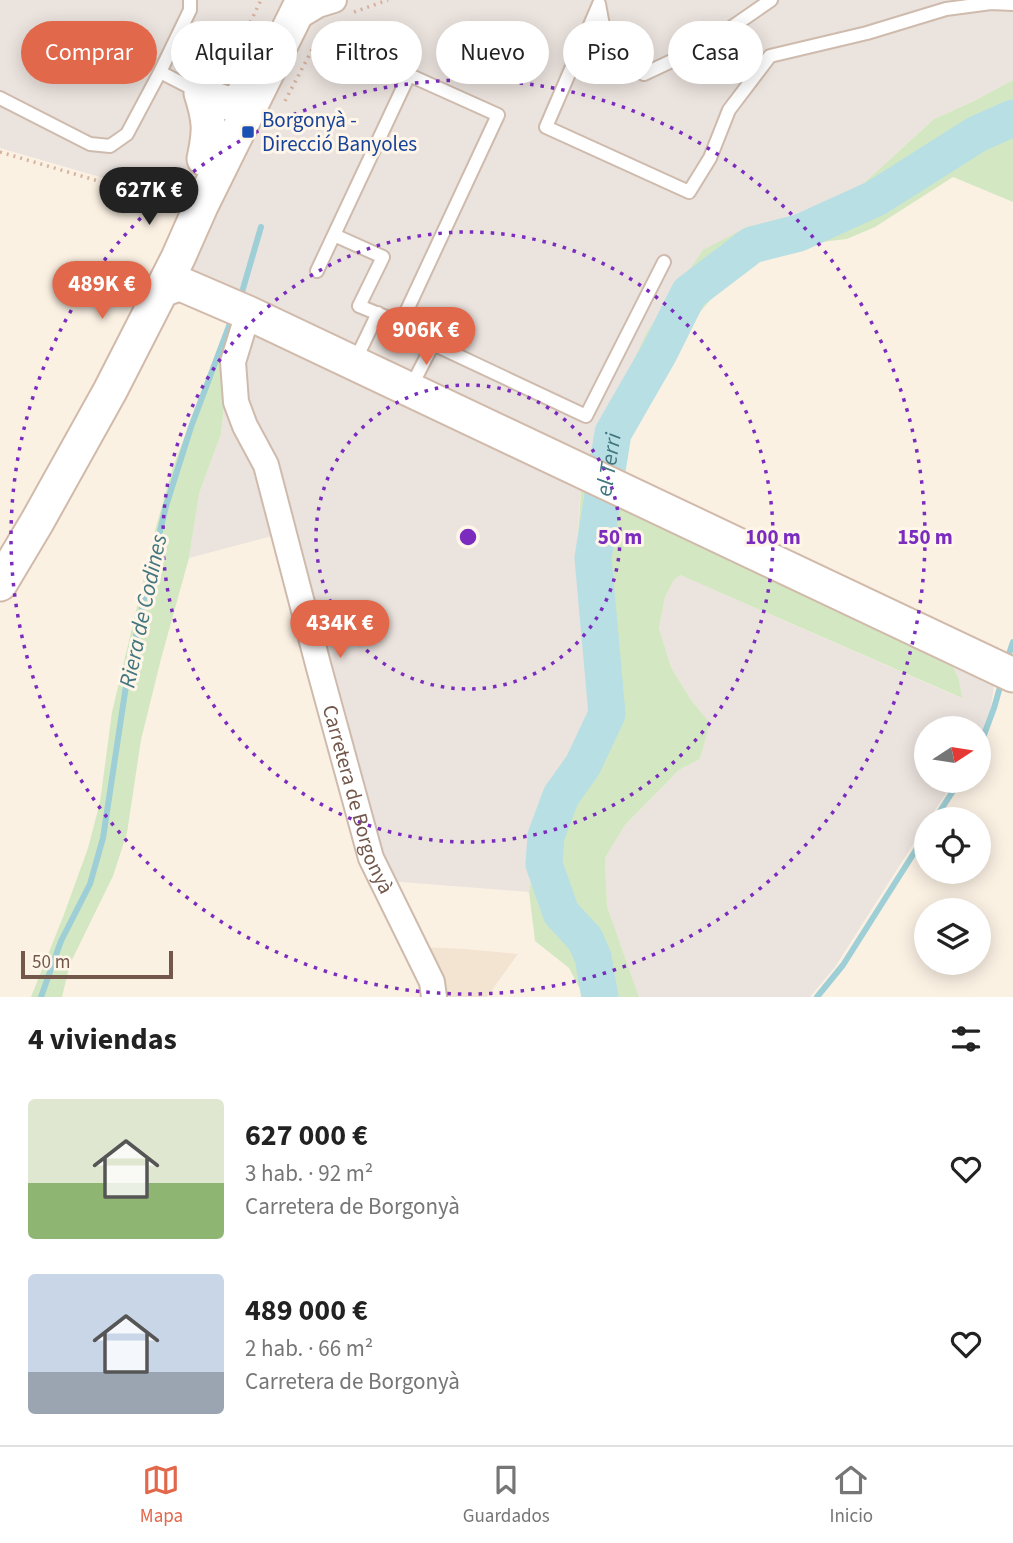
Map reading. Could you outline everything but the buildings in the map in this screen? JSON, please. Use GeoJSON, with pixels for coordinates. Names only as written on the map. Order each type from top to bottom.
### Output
{"type":"FeatureCollection","features":[{"type":"Feature","properties":{"kind":"main road"},"geometry":{"type":"LineString","coordinates":[[0,584],[172,279],[193,186],[221,103],[255,56],[316,7]]}},
{"type":"Feature","properties":{"kind":"main road"},"geometry":{"type":"LineString","coordinates":[[221,103],[238,101],[243,97],[273,44],[316,7]]}},
{"type":"Feature","properties":{"kind":"main road"},"geometry":{"type":"LineString","coordinates":[[0,570],[77,412],[193,186],[316,7]]}},
{"type":"Feature","properties":{"kind":"main road"},"geometry":{"type":"LineString","coordinates":[[193,186],[208,173],[231,125],[232,114],[221,103]]}},
{"type":"Feature","properties":{"kind":"main road"},"geometry":{"type":"LineString","coordinates":[[77,412],[115,356],[150,286],[154,282],[172,279],[1013,675]]}},
{"type":"Feature","properties":{"kind":"street","name":"Carretera de Borgonyà"},"geometry":{"type":"LineString","coordinates":[[248,313],[233,362],[236,402],[245,426],[266,465],[371,858],[432,982],[434,997]]}},
{"type":"Feature","properties":{"kind":"lane"},"geometry":{"type":"LineString","coordinates":[[0,98],[90,144],[110,146],[127,134],[190,10],[190,0]]}},
{"type":"Feature","properties":{"kind":"lane"},"geometry":{"type":"LineString","coordinates":[[599,2],[608,57],[644,74],[706,45],[771,0]]}},
{"type":"Feature","properties":{"kind":"lane"},"geometry":{"type":"LineString","coordinates":[[599,2],[546,127],[689,192],[710,158],[729,110],[770,56],[867,33],[946,9],[991,3],[1013,4]]}},
{"type":"Feature","properties":{"kind":"lane"},"geometry":{"type":"LineString","coordinates":[[160,72],[221,103]]}},
{"type":"Feature","properties":{"kind":"lane"},"geometry":{"type":"LineString","coordinates":[[317,271],[409,75],[498,115],[401,323],[359,306],[383,257],[334,235]]}},
{"type":"Feature","properties":{"kind":"lane"},"geometry":{"type":"LineString","coordinates":[[410,390],[433,344],[586,416],[664,262]]}},
{"type":"Feature","properties":{"kind":"lane"},"geometry":{"type":"LineString","coordinates":[[354,363],[378,313]]}},
{"type":"Feature","properties":{"kind":"path"},"geometry":{"type":"LineString","coordinates":[[282,107],[316,7],[388,0]]}},
{"type":"Feature","properties":{"kind":"path"},"geometry":{"type":"LineString","coordinates":[[0,152],[193,186]]}},
{"type":"Feature","properties":{"kind":"shaded area"},"geometry":{"type":"Polygon","coordinates":[[[0,0],[1013,0],[1013,80],[934,119],[864,183],[811,211],[747,227],[585,466],[580,497],[576,564],[598,653],[596,713],[594,726],[547,789],[529,892],[376,880],[276,535],[189,558],[199,494],[221,434],[230,354],[246,310],[155,268],[190,203],[0,148],[0,0]]]}},
{"type":"Feature","properties":{"kind":"shaded area"},"geometry":{"type":"Polygon","coordinates":[[[680,575],[961,698],[959,679],[952,665],[953,656],[995,679],[990,716],[914,716],[914,793],[946,793],[937,807],[914,807],[914,843],[835,967],[810,997],[639,997],[607,906],[605,858],[625,825],[679,770],[700,759],[710,723],[691,700],[671,667],[659,628],[665,597],[674,580],[680,575]]]}},
{"type":"Feature","properties":{"kind":"shaded area"},"geometry":{"type":"Polygon","coordinates":[[[421,947],[518,954],[487,997],[444,997],[421,947]]]}},
{"type":"Feature","properties":{"kind":"green space"},"geometry":{"type":"Polygon","coordinates":[[[1013,80],[1013,202],[953,177],[875,227],[847,239],[795,245],[752,265],[712,298],[683,332],[612,473],[587,461],[647,332],[703,250],[747,227],[811,211],[864,183],[934,119],[1013,80]]]}},
{"type":"Feature","properties":{"kind":"green space"},"geometry":{"type":"Polygon","coordinates":[[[228,322],[240,326],[230,354],[221,434],[199,494],[189,558],[141,740],[127,833],[113,876],[70,964],[62,997],[31,997],[88,848],[100,802],[112,712],[156,527],[173,467],[228,322]]]}},
{"type":"Feature","properties":{"kind":"green space"},"geometry":{"type":"Polygon","coordinates":[[[581,490],[953,656],[952,665],[959,679],[962,698],[680,575],[674,580],[665,597],[659,628],[671,667],[691,700],[710,723],[700,759],[679,770],[625,825],[605,858],[607,906],[639,997],[584,997],[569,968],[535,941],[529,892],[547,789],[594,726],[596,713],[598,653],[576,564],[581,490]]]}},
{"type":"Feature","properties":{"kind":"waterway","name":"el Terri"},"geometry":{"type":"LineString","coordinates":[[600,997],[593,957],[585,939],[561,913],[544,864],[546,836],[561,796],[583,765],[607,714],[593,558],[613,433],[659,353],[689,293],[752,245],[799,233],[876,198],[977,134],[1013,118]]}},
{"type":"Feature","properties":{"kind":"waterway","name":"Riera de Codines"},"geometry":{"type":"LineString","coordinates":[[240,299],[261,227]]}},
{"type":"Feature","properties":{"kind":"waterway","name":"Riera de Codines"},"geometry":{"type":"LineString","coordinates":[[41,997],[61,941],[90,884],[103,838],[127,679],[166,506],[191,427],[232,318]]}},
{"type":"Feature","properties":{"kind":"waterway"},"geometry":{"type":"LineString","coordinates":[[1007,660],[1013,642]]}},
{"type":"Feature","properties":{"kind":"waterway"},"geometry":{"type":"LineString","coordinates":[[991,716],[1002,680]]}},
{"type":"Feature","properties":{"kind":"waterway"},"geometry":{"type":"LineString","coordinates":[[943,807],[952,793]]}},
{"type":"Feature","properties":{"kind":"waterway"},"geometry":{"type":"LineString","coordinates":[[817,997],[843,965],[914,853]]}},
{"type":"Feature","properties":{"kind":"place","name":"Borgonyà - Direcció Banyoles"},"geometry":{"type":"Point","coordinates":[248,132]}}]}
